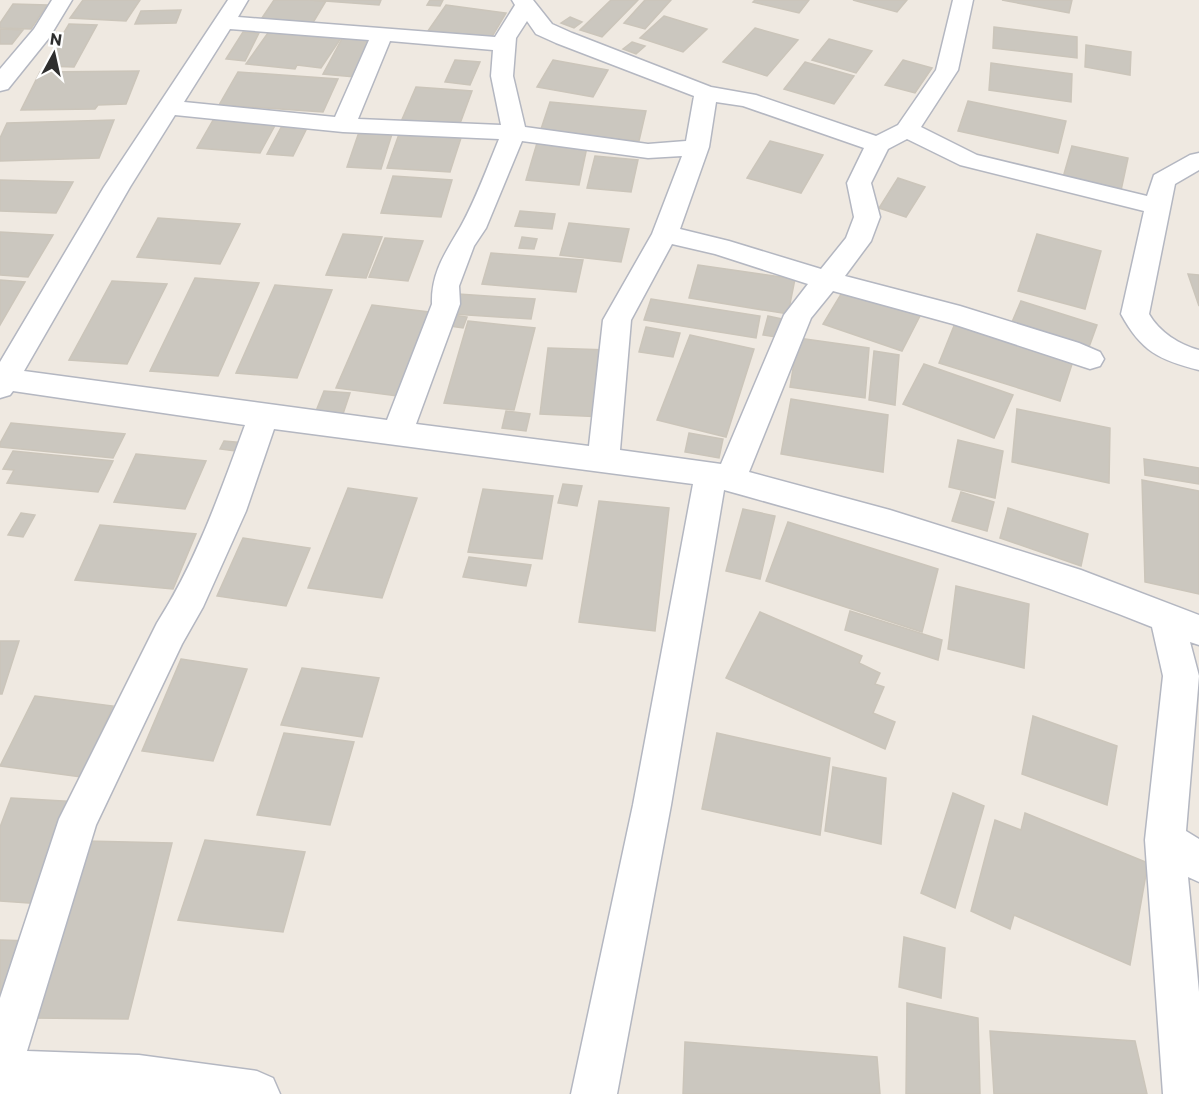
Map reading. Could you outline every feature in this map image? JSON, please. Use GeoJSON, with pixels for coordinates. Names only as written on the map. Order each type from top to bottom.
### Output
{"type":"FeatureCollection","features":[{"type":"Feature","properties":{"kind":"street"},"geometry":{"type":"LineString","coordinates":[[0,84],[10,68],[53,21],[62,0]]}},
{"type":"Feature","properties":{"kind":"street"},"geometry":{"type":"LineString","coordinates":[[238,0],[14,343],[2,383],[720,477],[900,526],[1081,584],[1183,624],[1181,676],[1165,840],[1186,1094]]}},
{"type":"Feature","properties":{"kind":"street"},"geometry":{"type":"LineString","coordinates":[[594,1094],[720,477],[783,356],[798,315],[858,241],[867,217],[859,183],[878,145],[907,130],[947,70],[963,0]]}},
{"type":"Feature","properties":{"kind":"street"},"geometry":{"type":"LineString","coordinates":[[397,433],[446,304],[445,286],[461,245],[473,228],[514,133],[502,76],[505,38],[524,2],[544,29],[706,93],[748,100],[878,145]]}},
{"type":"Feature","properties":{"kind":"street"},"geometry":{"type":"LineString","coordinates":[[224,22],[505,44]]}},
{"type":"Feature","properties":{"kind":"street"},"geometry":{"type":"LineString","coordinates":[[343,125],[382,34]]}},
{"type":"Feature","properties":{"kind":"street"},"geometry":{"type":"LineString","coordinates":[[603,461],[617,320],[665,234],[697,147],[706,93]]}},
{"type":"Feature","properties":{"kind":"street"},"geometry":{"type":"LineString","coordinates":[[168,107],[343,125],[514,133],[648,151],[697,147]]}},
{"type":"Feature","properties":{"kind":"street"},"geometry":{"type":"LineString","coordinates":[[907,130],[969,160],[1156,206]]}},
{"type":"Feature","properties":{"kind":"street"},"geometry":{"type":"LineString","coordinates":[[1199,160],[1163,180],[1134,314],[1144,330],[1175,354],[1199,360]]}},
{"type":"Feature","properties":{"kind":"street"},"geometry":{"type":"LineString","coordinates":[[665,234],[720,247],[826,280],[960,316],[1069,350],[1090,359]]}},
{"type":"Feature","properties":{"kind":"street"},"geometry":{"type":"LineString","coordinates":[[0,1066],[78,819],[169,634],[186,607],[230,512],[263,416]]}},
{"type":"Feature","properties":{"kind":"street"},"geometry":{"type":"LineString","coordinates":[[1165,840],[1199,862]]}},
{"type":"Feature","properties":{"kind":"street"},"geometry":{"type":"LineString","coordinates":[[0,1072],[139,1077],[256,1094]]}},
{"type":"Feature","properties":{"kind":"building"},"geometry":{"type":"Polygon","coordinates":[[[83,0],[140,0],[126,21],[70,18],[83,0]]]}},
{"type":"Feature","properties":{"kind":"building"},"geometry":{"type":"Polygon","coordinates":[[[274,0],[326,1],[311,26],[260,21],[274,0]]]}},
{"type":"Feature","properties":{"kind":"building"},"geometry":{"type":"Polygon","coordinates":[[[311,0],[381,0],[379,5],[311,0]]]}},
{"type":"Feature","properties":{"kind":"building"},"geometry":{"type":"Polygon","coordinates":[[[430,0],[443,0],[440,6],[427,5],[430,0]]]}},
{"type":"Feature","properties":{"kind":"building"},"geometry":{"type":"Polygon","coordinates":[[[611,0],[638,0],[602,37],[580,30],[611,0]]]}},
{"type":"Feature","properties":{"kind":"building"},"geometry":{"type":"Polygon","coordinates":[[[645,0],[671,0],[645,29],[624,23],[645,0]]]}},
{"type":"Feature","properties":{"kind":"building"},"geometry":{"type":"Polygon","coordinates":[[[755,0],[809,0],[799,13],[753,2],[755,0]]]}},
{"type":"Feature","properties":{"kind":"building"},"geometry":{"type":"Polygon","coordinates":[[[853,0],[907,0],[897,12],[853,0]]]}},
{"type":"Feature","properties":{"kind":"building"},"geometry":{"type":"Polygon","coordinates":[[[1002,0],[1072,0],[1069,13],[1002,0]]]}},
{"type":"Feature","properties":{"kind":"building"},"geometry":{"type":"Polygon","coordinates":[[[13,4],[47,5],[31,29],[0,28],[0,23],[13,4]]]}},
{"type":"Feature","properties":{"kind":"building"},"geometry":{"type":"Polygon","coordinates":[[[446,5],[506,13],[490,40],[428,31],[446,5]]]}},
{"type":"Feature","properties":{"kind":"building"},"geometry":{"type":"Polygon","coordinates":[[[181,10],[176,23],[135,24],[141,11],[181,10]]]}},
{"type":"Feature","properties":{"kind":"building"},"geometry":{"type":"Polygon","coordinates":[[[664,16],[707,29],[683,52],[640,38],[664,16]]]}},
{"type":"Feature","properties":{"kind":"building"},"geometry":{"type":"Polygon","coordinates":[[[570,17],[582,22],[574,28],[561,23],[570,17]]]}},
{"type":"Feature","properties":{"kind":"building"},"geometry":{"type":"Polygon","coordinates":[[[69,24],[97,25],[74,67],[44,66],[69,24]]]}},
{"type":"Feature","properties":{"kind":"building"},"geometry":{"type":"Polygon","coordinates":[[[994,27],[1077,37],[1077,58],[993,48],[994,27]]]}},
{"type":"Feature","properties":{"kind":"building"},"geometry":{"type":"Polygon","coordinates":[[[755,28],[798,40],[767,76],[723,62],[755,28]]]}},
{"type":"Feature","properties":{"kind":"building"},"geometry":{"type":"Polygon","coordinates":[[[0,29],[23,30],[12,44],[0,44],[0,29]]]}},
{"type":"Feature","properties":{"kind":"building"},"geometry":{"type":"Polygon","coordinates":[[[270,30],[341,38],[321,68],[297,65],[295,69],[246,64],[270,30]]]}},
{"type":"Feature","properties":{"kind":"building"},"geometry":{"type":"Polygon","coordinates":[[[243,32],[259,33],[245,61],[226,59],[243,32]]]}},
{"type":"Feature","properties":{"kind":"building"},"geometry":{"type":"Polygon","coordinates":[[[345,33],[377,36],[355,77],[323,74],[345,33]]]}},
{"type":"Feature","properties":{"kind":"building"},"geometry":{"type":"Polygon","coordinates":[[[829,39],[872,51],[856,73],[812,60],[829,39]]]}},
{"type":"Feature","properties":{"kind":"building"},"geometry":{"type":"Polygon","coordinates":[[[632,42],[645,46],[636,54],[623,49],[632,42]]]}},
{"type":"Feature","properties":{"kind":"building"},"geometry":{"type":"Polygon","coordinates":[[[1086,45],[1131,52],[1130,75],[1085,67],[1086,45]]]}},
{"type":"Feature","properties":{"kind":"building"},"geometry":{"type":"Polygon","coordinates":[[[455,60],[480,62],[470,85],[445,82],[455,60]]]}},
{"type":"Feature","properties":{"kind":"building"},"geometry":{"type":"Polygon","coordinates":[[[553,60],[608,70],[593,97],[537,87],[553,60]]]}},
{"type":"Feature","properties":{"kind":"building"},"geometry":{"type":"Polygon","coordinates":[[[903,60],[932,68],[915,93],[885,85],[903,60]]]}},
{"type":"Feature","properties":{"kind":"building"},"geometry":{"type":"Polygon","coordinates":[[[805,62],[854,76],[834,104],[784,89],[805,62]]]}},
{"type":"Feature","properties":{"kind":"building"},"geometry":{"type":"Polygon","coordinates":[[[991,63],[1072,74],[1071,102],[989,90],[991,63]]]}},
{"type":"Feature","properties":{"kind":"building"},"geometry":{"type":"Polygon","coordinates":[[[139,71],[126,104],[98,105],[95,109],[21,110],[40,72],[139,71]]]}},
{"type":"Feature","properties":{"kind":"building"},"geometry":{"type":"Polygon","coordinates":[[[238,72],[338,79],[323,112],[219,105],[238,72]]]}},
{"type":"Feature","properties":{"kind":"building"},"geometry":{"type":"Polygon","coordinates":[[[416,87],[472,91],[458,129],[400,124],[416,87]]]}},
{"type":"Feature","properties":{"kind":"building"},"geometry":{"type":"Polygon","coordinates":[[[968,101],[1066,121],[1058,153],[958,131],[968,101]]]}},
{"type":"Feature","properties":{"kind":"building"},"geometry":{"type":"Polygon","coordinates":[[[550,102],[646,111],[639,141],[540,132],[550,102]]]}},
{"type":"Feature","properties":{"kind":"building"},"geometry":{"type":"Polygon","coordinates":[[[216,115],[278,120],[260,153],[197,148],[216,115]]]}},
{"type":"Feature","properties":{"kind":"building"},"geometry":{"type":"Polygon","coordinates":[[[114,120],[99,158],[0,161],[0,138],[7,123],[114,120]]]}},
{"type":"Feature","properties":{"kind":"building"},"geometry":{"type":"Polygon","coordinates":[[[284,122],[309,124],[293,156],[267,154],[284,122]]]}},
{"type":"Feature","properties":{"kind":"building"},"geometry":{"type":"Polygon","coordinates":[[[359,132],[392,134],[381,169],[347,167],[359,132]]]}},
{"type":"Feature","properties":{"kind":"building"},"geometry":{"type":"Polygon","coordinates":[[[399,134],[461,138],[450,172],[387,168],[399,134]]]}},
{"type":"Feature","properties":{"kind":"building"},"geometry":{"type":"Polygon","coordinates":[[[770,141],[823,155],[801,193],[747,178],[770,141]]]}},
{"type":"Feature","properties":{"kind":"building"},"geometry":{"type":"Polygon","coordinates":[[[537,143],[587,147],[579,185],[526,180],[537,143]]]}},
{"type":"Feature","properties":{"kind":"building"},"geometry":{"type":"Polygon","coordinates":[[[1072,146],[1128,158],[1120,195],[1062,181],[1072,146]]]}},
{"type":"Feature","properties":{"kind":"building"},"geometry":{"type":"Polygon","coordinates":[[[595,156],[638,160],[631,192],[587,188],[595,156]]]}},
{"type":"Feature","properties":{"kind":"building"},"geometry":{"type":"Polygon","coordinates":[[[393,176],[452,180],[441,217],[381,213],[393,176]]]}},
{"type":"Feature","properties":{"kind":"building"},"geometry":{"type":"Polygon","coordinates":[[[898,178],[925,187],[906,217],[879,208],[898,178]]]}},
{"type":"Feature","properties":{"kind":"building"},"geometry":{"type":"Polygon","coordinates":[[[0,180],[73,182],[56,213],[0,211],[0,180]]]}},
{"type":"Feature","properties":{"kind":"building"},"geometry":{"type":"Polygon","coordinates":[[[520,211],[555,214],[552,229],[515,226],[520,211]]]}},
{"type":"Feature","properties":{"kind":"building"},"geometry":{"type":"Polygon","coordinates":[[[158,218],[240,224],[220,264],[137,257],[158,218]]]}},
{"type":"Feature","properties":{"kind":"building"},"geometry":{"type":"Polygon","coordinates":[[[569,223],[629,229],[621,262],[560,255],[569,223]]]}},
{"type":"Feature","properties":{"kind":"building"},"geometry":{"type":"Polygon","coordinates":[[[0,232],[53,235],[28,277],[0,275],[0,232]]]}},
{"type":"Feature","properties":{"kind":"building"},"geometry":{"type":"Polygon","coordinates":[[[343,234],[382,237],[366,278],[326,275],[343,234]]]}},
{"type":"Feature","properties":{"kind":"building"},"geometry":{"type":"Polygon","coordinates":[[[1037,234],[1101,251],[1085,309],[1018,291],[1037,234]]]}},
{"type":"Feature","properties":{"kind":"building"},"geometry":{"type":"Polygon","coordinates":[[[522,237],[537,239],[534,249],[519,248],[522,237]]]}},
{"type":"Feature","properties":{"kind":"building"},"geometry":{"type":"Polygon","coordinates":[[[385,238],[423,241],[408,281],[369,277],[385,238]]]}},
{"type":"Feature","properties":{"kind":"building"},"geometry":{"type":"Polygon","coordinates":[[[491,253],[583,260],[576,292],[482,284],[491,253]]]}},
{"type":"Feature","properties":{"kind":"building"},"geometry":{"type":"Polygon","coordinates":[[[698,265],[795,279],[788,314],[689,298],[698,265]]]}},
{"type":"Feature","properties":{"kind":"building"},"geometry":{"type":"Polygon","coordinates":[[[1188,274],[1199,275],[1199,306],[1188,274]]]}},
{"type":"Feature","properties":{"kind":"building"},"geometry":{"type":"Polygon","coordinates":[[[195,278],[259,283],[218,376],[150,371],[195,278]]]}},
{"type":"Feature","properties":{"kind":"building"},"geometry":{"type":"Polygon","coordinates":[[[0,280],[25,282],[0,325],[0,280]]]}},
{"type":"Feature","properties":{"kind":"building"},"geometry":{"type":"Polygon","coordinates":[[[112,281],[167,284],[127,364],[69,360],[112,281]]]}},
{"type":"Feature","properties":{"kind":"building"},"geometry":{"type":"Polygon","coordinates":[[[275,285],[332,290],[297,378],[236,373],[275,285]]]}},
{"type":"Feature","properties":{"kind":"building"},"geometry":{"type":"Polygon","coordinates":[[[846,286],[922,312],[902,351],[823,324],[846,286]]]}},
{"type":"Feature","properties":{"kind":"building"},"geometry":{"type":"Polygon","coordinates":[[[458,294],[535,299],[531,319],[453,314],[458,294]]]}},
{"type":"Feature","properties":{"kind":"building"},"geometry":{"type":"Polygon","coordinates":[[[651,299],[760,316],[756,338],[644,320],[651,299]]]}},
{"type":"Feature","properties":{"kind":"building"},"geometry":{"type":"Polygon","coordinates":[[[1021,301],[1097,325],[1089,347],[1012,322],[1021,301]]]}},
{"type":"Feature","properties":{"kind":"building"},"geometry":{"type":"Polygon","coordinates":[[[372,305],[437,313],[405,397],[336,388],[372,305]]]}},
{"type":"Feature","properties":{"kind":"building"},"geometry":{"type":"Polygon","coordinates":[[[453,315],[467,317],[463,328],[449,326],[453,315]]]}},
{"type":"Feature","properties":{"kind":"building"},"geometry":{"type":"Polygon","coordinates":[[[768,316],[792,321],[788,339],[763,335],[768,316]]]}},
{"type":"Feature","properties":{"kind":"building"},"geometry":{"type":"Polygon","coordinates":[[[468,321],[535,328],[514,410],[444,403],[468,321]]]}},
{"type":"Feature","properties":{"kind":"building"},"geometry":{"type":"Polygon","coordinates":[[[956,321],[1074,358],[1060,401],[939,363],[956,321]]]}},
{"type":"Feature","properties":{"kind":"building"},"geometry":{"type":"Polygon","coordinates":[[[646,327],[680,333],[673,357],[639,352],[646,327]]]}},
{"type":"Feature","properties":{"kind":"building"},"geometry":{"type":"Polygon","coordinates":[[[690,335],[754,349],[726,437],[657,420],[690,335]]]}},
{"type":"Feature","properties":{"kind":"building"},"geometry":{"type":"Polygon","coordinates":[[[798,338],[869,348],[865,398],[790,387],[798,338]]]}},
{"type":"Feature","properties":{"kind":"building"},"geometry":{"type":"Polygon","coordinates":[[[548,348],[609,350],[604,417],[540,414],[548,348]]]}},
{"type":"Feature","properties":{"kind":"building"},"geometry":{"type":"Polygon","coordinates":[[[874,351],[899,355],[895,405],[869,400],[874,351]]]}},
{"type":"Feature","properties":{"kind":"building"},"geometry":{"type":"Polygon","coordinates":[[[924,364],[1013,395],[994,438],[903,404],[924,364]]]}},
{"type":"Feature","properties":{"kind":"building"},"geometry":{"type":"Polygon","coordinates":[[[324,391],[350,393],[343,414],[316,411],[324,391]]]}},
{"type":"Feature","properties":{"kind":"building"},"geometry":{"type":"Polygon","coordinates":[[[791,399],[888,415],[883,472],[781,454],[791,399]]]}},
{"type":"Feature","properties":{"kind":"building"},"geometry":{"type":"Polygon","coordinates":[[[1017,409],[1110,428],[1109,483],[1012,462],[1017,409]]]}},
{"type":"Feature","properties":{"kind":"building"},"geometry":{"type":"Polygon","coordinates":[[[506,411],[530,414],[526,431],[502,428],[506,411]]]}},
{"type":"Feature","properties":{"kind":"building"},"geometry":{"type":"Polygon","coordinates":[[[11,423],[125,434],[113,458],[0,447],[11,423]]]}},
{"type":"Feature","properties":{"kind":"building"},"geometry":{"type":"Polygon","coordinates":[[[689,433],[723,439],[719,458],[685,452],[689,433]]]}},
{"type":"Feature","properties":{"kind":"building"},"geometry":{"type":"Polygon","coordinates":[[[958,440],[1003,451],[995,498],[949,487],[958,440]]]}},
{"type":"Feature","properties":{"kind":"building"},"geometry":{"type":"Polygon","coordinates":[[[224,441],[246,443],[243,452],[220,449],[224,441]]]}},
{"type":"Feature","properties":{"kind":"building"},"geometry":{"type":"Polygon","coordinates":[[[13,451],[113,461],[98,492],[7,483],[14,470],[3,469],[13,451]]]}},
{"type":"Feature","properties":{"kind":"building"},"geometry":{"type":"Polygon","coordinates":[[[136,454],[206,461],[185,509],[114,502],[136,454]]]}},
{"type":"Feature","properties":{"kind":"building"},"geometry":{"type":"Polygon","coordinates":[[[1144,459],[1199,468],[1199,484],[1145,475],[1144,459]]]}},
{"type":"Feature","properties":{"kind":"building"},"geometry":{"type":"Polygon","coordinates":[[[1142,480],[1199,491],[1199,594],[1145,582],[1142,480]]]}},
{"type":"Feature","properties":{"kind":"building"},"geometry":{"type":"Polygon","coordinates":[[[563,484],[582,486],[577,506],[558,503],[563,484]]]}},
{"type":"Feature","properties":{"kind":"building"},"geometry":{"type":"Polygon","coordinates":[[[348,488],[417,498],[382,598],[308,588],[348,488]]]}},
{"type":"Feature","properties":{"kind":"building"},"geometry":{"type":"Polygon","coordinates":[[[483,489],[553,496],[542,559],[468,552],[483,489]]]}},
{"type":"Feature","properties":{"kind":"building"},"geometry":{"type":"Polygon","coordinates":[[[961,492],[994,502],[987,531],[952,521],[961,492]]]}},
{"type":"Feature","properties":{"kind":"building"},"geometry":{"type":"Polygon","coordinates":[[[599,501],[669,508],[655,631],[579,622],[599,501]]]}},
{"type":"Feature","properties":{"kind":"building"},"geometry":{"type":"Polygon","coordinates":[[[1008,508],[1088,534],[1081,566],[1000,538],[1008,508]]]}},
{"type":"Feature","properties":{"kind":"building"},"geometry":{"type":"Polygon","coordinates":[[[743,509],[775,516],[760,579],[726,571],[743,509]]]}},
{"type":"Feature","properties":{"kind":"building"},"geometry":{"type":"Polygon","coordinates":[[[21,513],[35,515],[23,537],[8,535],[21,513]]]}},
{"type":"Feature","properties":{"kind":"building"},"geometry":{"type":"Polygon","coordinates":[[[788,522],[938,569],[922,632],[766,581],[788,522]]]}},
{"type":"Feature","properties":{"kind":"building"},"geometry":{"type":"Polygon","coordinates":[[[100,525],[196,534],[173,589],[75,580],[100,525]]]}},
{"type":"Feature","properties":{"kind":"building"},"geometry":{"type":"Polygon","coordinates":[[[243,538],[310,548],[286,606],[217,596],[243,538]]]}},
{"type":"Feature","properties":{"kind":"building"},"geometry":{"type":"Polygon","coordinates":[[[469,557],[531,565],[526,586],[463,577],[469,557]]]}},
{"type":"Feature","properties":{"kind":"building"},"geometry":{"type":"Polygon","coordinates":[[[956,586],[1029,604],[1024,668],[948,649],[956,586]]]}},
{"type":"Feature","properties":{"kind":"building"},"geometry":{"type":"Polygon","coordinates":[[[850,611],[942,640],[938,660],[845,630],[850,611]]]}},
{"type":"Feature","properties":{"kind":"building"},"geometry":{"type":"Polygon","coordinates":[[[760,612],[862,656],[859,663],[880,673],[875,684],[884,687],[873,713],[895,722],[885,749],[726,678],[760,612]]]}},
{"type":"Feature","properties":{"kind":"building"},"geometry":{"type":"Polygon","coordinates":[[[0,641],[19,641],[2,694],[0,694],[0,641]]]}},
{"type":"Feature","properties":{"kind":"building"},"geometry":{"type":"Polygon","coordinates":[[[181,659],[247,669],[213,761],[142,751],[181,659]]]}},
{"type":"Feature","properties":{"kind":"building"},"geometry":{"type":"Polygon","coordinates":[[[302,668],[379,678],[362,737],[281,725],[302,668]]]}},
{"type":"Feature","properties":{"kind":"building"},"geometry":{"type":"Polygon","coordinates":[[[35,696],[113,706],[81,777],[0,766],[35,696]]]}},
{"type":"Feature","properties":{"kind":"building"},"geometry":{"type":"Polygon","coordinates":[[[1033,716],[1117,746],[1107,805],[1022,774],[1033,716]]]}},
{"type":"Feature","properties":{"kind":"building"},"geometry":{"type":"Polygon","coordinates":[[[284,733],[354,742],[330,825],[257,815],[284,733]]]}},
{"type":"Feature","properties":{"kind":"building"},"geometry":{"type":"Polygon","coordinates":[[[717,733],[830,758],[820,835],[702,809],[717,733]]]}},
{"type":"Feature","properties":{"kind":"building"},"geometry":{"type":"Polygon","coordinates":[[[833,767],[886,778],[881,844],[825,831],[833,767]]]}},
{"type":"Feature","properties":{"kind":"building"},"geometry":{"type":"Polygon","coordinates":[[[953,793],[984,806],[955,908],[921,893],[953,793]]]}},
{"type":"Feature","properties":{"kind":"building"},"geometry":{"type":"Polygon","coordinates":[[[11,798],[80,802],[43,904],[0,901],[0,827],[11,798]]]}},
{"type":"Feature","properties":{"kind":"building"},"geometry":{"type":"Polygon","coordinates":[[[1025,813],[1148,863],[1130,965],[1014,915],[1010,929],[971,911],[995,820],[1021,830],[1025,813]]]}},
{"type":"Feature","properties":{"kind":"building"},"geometry":{"type":"Polygon","coordinates":[[[205,840],[305,852],[283,932],[178,920],[205,840]]]}},
{"type":"Feature","properties":{"kind":"building"},"geometry":{"type":"Polygon","coordinates":[[[86,841],[172,843],[128,1019],[32,1018],[86,841]]]}},
{"type":"Feature","properties":{"kind":"building"},"geometry":{"type":"Polygon","coordinates":[[[904,937],[945,948],[941,998],[899,987],[904,937]]]}},
{"type":"Feature","properties":{"kind":"building"},"geometry":{"type":"Polygon","coordinates":[[[0,940],[31,941],[0,1022],[0,940]]]}},
{"type":"Feature","properties":{"kind":"building"},"geometry":{"type":"Polygon","coordinates":[[[907,1003],[978,1018],[980,1094],[906,1094],[907,1003]]]}},
{"type":"Feature","properties":{"kind":"building"},"geometry":{"type":"Polygon","coordinates":[[[990,1031],[1135,1041],[1147,1094],[994,1094],[990,1031]]]}},
{"type":"Feature","properties":{"kind":"building"},"geometry":{"type":"Polygon","coordinates":[[[685,1042],[877,1057],[880,1094],[683,1094],[685,1042]]]}}]}
